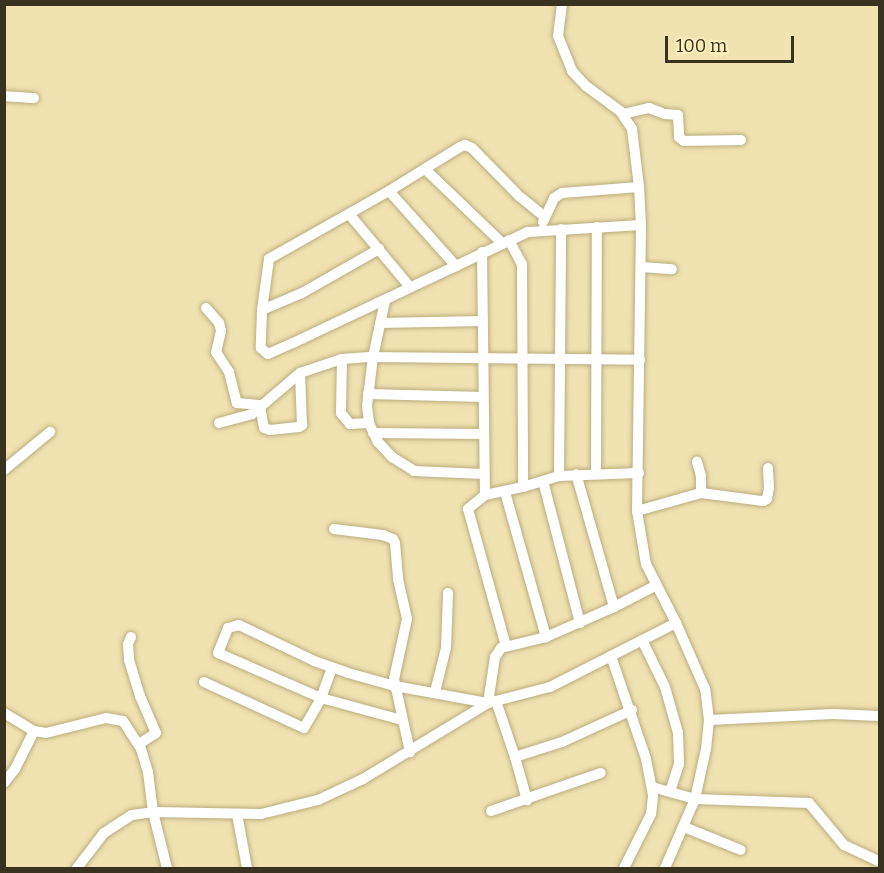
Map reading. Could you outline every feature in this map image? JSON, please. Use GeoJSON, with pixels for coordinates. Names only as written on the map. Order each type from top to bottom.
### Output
{"type":"FeatureCollection","features":[{"type":"Feature","properties":{"kind":"street"},"geometry":{"type":"LineString","coordinates":[[562,4],[558,36],[572,71],[585,86],[623,114],[632,129],[641,225],[637,511],[643,552],[655,586],[676,623],[705,689],[709,720],[706,749],[695,799],[665,868]]}},
{"type":"Feature","properties":{"kind":"street"},"geometry":{"type":"LineString","coordinates":[[4,96],[34,98]]}},
{"type":"Feature","properties":{"kind":"street"},"geometry":{"type":"LineString","coordinates":[[623,114],[650,108],[665,114],[678,114],[679,137],[684,141],[741,140]]}},
{"type":"Feature","properties":{"kind":"street"},"geometry":{"type":"LineString","coordinates":[[545,217],[520,197],[469,145],[460,147],[389,191],[269,259],[262,310],[260,344],[263,351],[268,354],[385,301],[505,241],[539,230],[641,225]]}},
{"type":"Feature","properties":{"kind":"street"},"geometry":{"type":"LineString","coordinates":[[425,169],[505,241],[522,264],[523,487]]}},
{"type":"Feature","properties":{"kind":"street"},"geometry":{"type":"LineString","coordinates":[[539,230],[554,198],[562,192],[639,187]]}},
{"type":"Feature","properties":{"kind":"street"},"geometry":{"type":"LineString","coordinates":[[389,191],[456,266]]}},
{"type":"Feature","properties":{"kind":"street"},"geometry":{"type":"LineString","coordinates":[[349,214],[410,287]]}},
{"type":"Feature","properties":{"kind":"street"},"geometry":{"type":"LineString","coordinates":[[596,473],[597,226]]}},
{"type":"Feature","properties":{"kind":"street"},"geometry":{"type":"LineString","coordinates":[[558,476],[561,229]]}},
{"type":"Feature","properties":{"kind":"street"},"geometry":{"type":"LineString","coordinates":[[262,310],[302,293],[379,249]]}},
{"type":"Feature","properties":{"kind":"street"},"geometry":{"type":"LineString","coordinates":[[482,252],[485,495]]}},
{"type":"Feature","properties":{"kind":"street"},"geometry":{"type":"LineString","coordinates":[[641,267],[672,268]]}},
{"type":"Feature","properties":{"kind":"street"},"geometry":{"type":"LineString","coordinates":[[385,301],[368,394],[371,428],[384,450],[414,471],[483,474]]}},
{"type":"Feature","properties":{"kind":"street"},"geometry":{"type":"LineString","coordinates":[[206,308],[219,323],[221,331],[216,352],[230,372],[237,403],[261,406]]}},
{"type":"Feature","properties":{"kind":"street"},"geometry":{"type":"LineString","coordinates":[[381,323],[483,321]]}},
{"type":"Feature","properties":{"kind":"street"},"geometry":{"type":"LineString","coordinates":[[219,423],[246,417],[300,373],[342,359],[373,357],[640,360]]}},
{"type":"Feature","properties":{"kind":"street"},"geometry":{"type":"LineString","coordinates":[[342,359],[341,413],[350,424],[371,428],[484,434]]}},
{"type":"Feature","properties":{"kind":"street"},"geometry":{"type":"LineString","coordinates":[[261,406],[264,428],[270,430],[299,427],[300,373]]}},
{"type":"Feature","properties":{"kind":"street"},"geometry":{"type":"LineString","coordinates":[[368,394],[483,397]]}},
{"type":"Feature","properties":{"kind":"street"},"geometry":{"type":"LineString","coordinates":[[4,470],[50,432]]}},
{"type":"Feature","properties":{"kind":"street"},"geometry":{"type":"LineString","coordinates":[[696,462],[701,476],[701,493]]}},
{"type":"Feature","properties":{"kind":"street"},"geometry":{"type":"LineString","coordinates":[[637,511],[701,493],[763,501],[767,499],[769,488],[768,468]]}},
{"type":"Feature","properties":{"kind":"street"},"geometry":{"type":"LineString","coordinates":[[506,646],[468,510],[485,495],[505,492],[558,476],[639,473]]}},
{"type":"Feature","properties":{"kind":"street"},"geometry":{"type":"LineString","coordinates":[[576,474],[614,607]]}},
{"type":"Feature","properties":{"kind":"street"},"geometry":{"type":"LineString","coordinates":[[543,481],[580,623]]}},
{"type":"Feature","properties":{"kind":"street"},"geometry":{"type":"LineString","coordinates":[[505,492],[546,637]]}},
{"type":"Feature","properties":{"kind":"street"},"geometry":{"type":"LineString","coordinates":[[334,529],[383,535],[393,539],[395,543],[407,619],[394,673],[394,686],[410,752]]}},
{"type":"Feature","properties":{"kind":"street"},"geometry":{"type":"LineString","coordinates":[[527,800],[515,757],[492,702],[495,657],[498,651],[506,646],[546,637],[580,623],[655,586]]}},
{"type":"Feature","properties":{"kind":"street"},"geometry":{"type":"LineString","coordinates":[[435,692],[446,648],[448,593]]}},
{"type":"Feature","properties":{"kind":"street"},"geometry":{"type":"LineString","coordinates":[[77,868],[104,833],[132,815],[153,812],[237,814],[278,812],[318,800],[363,779],[410,752],[448,725],[492,702],[550,687],[676,623]]}},
{"type":"Feature","properties":{"kind":"street"},"geometry":{"type":"LineString","coordinates":[[402,720],[321,698],[218,653],[228,628],[234,624],[332,668],[394,686],[492,702]]}},
{"type":"Feature","properties":{"kind":"street"},"geometry":{"type":"LineString","coordinates":[[131,637],[128,644],[129,660],[140,696],[156,733],[139,744]]}},
{"type":"Feature","properties":{"kind":"street"},"geometry":{"type":"LineString","coordinates":[[642,640],[665,687],[678,733],[679,764],[670,791]]}},
{"type":"Feature","properties":{"kind":"street"},"geometry":{"type":"LineString","coordinates":[[611,656],[632,710],[652,787],[651,814],[624,868]]}},
{"type":"Feature","properties":{"kind":"street"},"geometry":{"type":"LineString","coordinates":[[204,682],[301,728],[307,726],[332,668]]}},
{"type":"Feature","properties":{"kind":"street"},"geometry":{"type":"LineString","coordinates":[[515,757],[562,742],[632,710]]}},
{"type":"Feature","properties":{"kind":"street"},"geometry":{"type":"LineString","coordinates":[[4,712],[34,731],[46,733],[106,718],[116,719],[128,725],[139,744],[148,772],[153,812],[167,868]]}},
{"type":"Feature","properties":{"kind":"street"},"geometry":{"type":"LineString","coordinates":[[709,720],[832,714],[879,716]]}},
{"type":"Feature","properties":{"kind":"street"},"geometry":{"type":"LineString","coordinates":[[4,783],[20,760],[34,731]]}},
{"type":"Feature","properties":{"kind":"street"},"geometry":{"type":"LineString","coordinates":[[491,811],[601,773]]}},
{"type":"Feature","properties":{"kind":"street"},"geometry":{"type":"LineString","coordinates":[[652,787],[695,799],[809,803],[844,844],[879,862]]}},
{"type":"Feature","properties":{"kind":"street"},"geometry":{"type":"LineString","coordinates":[[237,814],[247,868]]}},
{"type":"Feature","properties":{"kind":"street"},"geometry":{"type":"LineString","coordinates":[[684,827],[741,850]]}}]}
